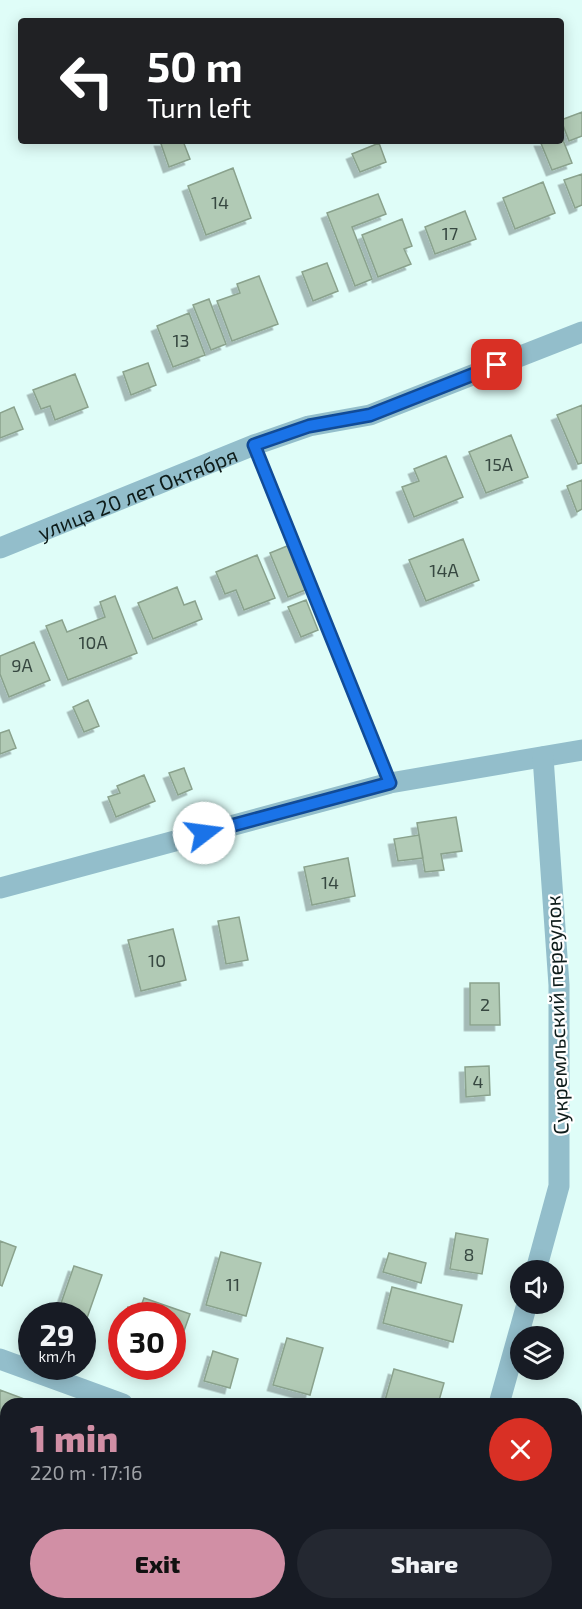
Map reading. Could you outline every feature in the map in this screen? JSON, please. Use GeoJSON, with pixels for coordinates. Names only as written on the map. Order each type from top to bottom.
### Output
{"type":"FeatureCollection","features":[{"type":"Feature","properties":{"kind":"street","name":"улица 20 лет Октября"},"geometry":{"type":"LineString","coordinates":[[0,548],[254,445],[309,426],[370,415],[582,332]]}},
{"type":"Feature","properties":{"kind":"street"},"geometry":{"type":"LineString","coordinates":[[0,888],[390,783],[582,750]]}},
{"type":"Feature","properties":{"kind":"street","name":"Сукремльский переулок"},"geometry":{"type":"LineString","coordinates":[[539,1260],[559,1186],[560,986],[543,757]]}},
{"type":"Feature","properties":{"kind":"street"},"geometry":{"type":"LineString","coordinates":[[501,1398],[524,1314]]}},
{"type":"Feature","properties":{"kind":"street"},"geometry":{"type":"LineString","coordinates":[[0,1359],[107,1398]]}},
{"type":"Feature","properties":{"kind":"lane"},"geometry":{"type":"LineString","coordinates":[[254,445],[390,783]]}},
{"type":"Feature","properties":{"kind":"building"},"geometry":{"type":"Polygon","coordinates":[[[582,112],[582,136],[569,141],[564,128],[564,119],[582,112]]]}},
{"type":"Feature","properties":{"kind":"building"},"geometry":{"type":"Polygon","coordinates":[[[564,143],[572,163],[552,170],[541,144],[564,143]]]}},
{"type":"Feature","properties":{"kind":"building"},"geometry":{"type":"Polygon","coordinates":[[[161,144],[184,144],[190,159],[169,167],[161,144]]]}},
{"type":"Feature","properties":{"kind":"building"},"geometry":{"type":"Polygon","coordinates":[[[379,144],[386,162],[360,172],[352,154],[379,144]]]}},
{"type":"Feature","properties":{"kind":"building"},"geometry":{"type":"Polygon","coordinates":[[[233,168],[251,218],[206,235],[188,186],[233,168]]]}},
{"type":"Feature","properties":{"kind":"building"},"geometry":{"type":"Polygon","coordinates":[[[582,174],[582,205],[575,208],[564,180],[582,174]]]}},
{"type":"Feature","properties":{"kind":"building"},"geometry":{"type":"Polygon","coordinates":[[[543,182],[555,213],[515,229],[503,198],[543,182]]]}},
{"type":"Feature","properties":{"kind":"building"},"geometry":{"type":"Polygon","coordinates":[[[378,194],[386,214],[352,227],[372,279],[355,286],[327,213],[378,194]]]}},
{"type":"Feature","properties":{"kind":"building"},"geometry":{"type":"Polygon","coordinates":[[[465,211],[476,239],[435,254],[425,227],[465,211]]]}},
{"type":"Feature","properties":{"kind":"building"},"geometry":{"type":"Polygon","coordinates":[[[402,219],[412,246],[404,249],[411,264],[378,277],[362,235],[402,219]]]}},
{"type":"Feature","properties":{"kind":"building"},"geometry":{"type":"Polygon","coordinates":[[[327,263],[338,291],[313,301],[302,272],[327,263]]]}},
{"type":"Feature","properties":{"kind":"building"},"geometry":{"type":"Polygon","coordinates":[[[259,276],[278,324],[232,341],[217,301],[240,293],[237,284],[259,276]]]}},
{"type":"Feature","properties":{"kind":"building"},"geometry":{"type":"Polygon","coordinates":[[[209,299],[226,344],[211,350],[193,305],[209,299]]]}},
{"type":"Feature","properties":{"kind":"building"},"geometry":{"type":"Polygon","coordinates":[[[189,313],[205,355],[173,367],[157,326],[189,313]]]}},
{"type":"Feature","properties":{"kind":"building"},"geometry":{"type":"Polygon","coordinates":[[[148,363],[156,385],[131,395],[123,372],[148,363]]]}},
{"type":"Feature","properties":{"kind":"building"},"geometry":{"type":"Polygon","coordinates":[[[75,374],[88,407],[55,420],[50,406],[41,409],[33,390],[75,374]]]}},
{"type":"Feature","properties":{"kind":"building"},"geometry":{"type":"Polygon","coordinates":[[[582,405],[582,463],[578,464],[557,415],[582,405]]]}},
{"type":"Feature","properties":{"kind":"building"},"geometry":{"type":"Polygon","coordinates":[[[14,407],[23,429],[0,438],[0,413],[14,407]]]}},
{"type":"Feature","properties":{"kind":"building"},"geometry":{"type":"Polygon","coordinates":[[[511,435],[528,477],[486,493],[469,452],[511,435]]]}},
{"type":"Feature","properties":{"kind":"building"},"geometry":{"type":"Polygon","coordinates":[[[446,456],[463,497],[414,517],[402,487],[419,481],[414,469],[446,456]]]}},
{"type":"Feature","properties":{"kind":"building"},"geometry":{"type":"Polygon","coordinates":[[[582,480],[582,509],[577,512],[567,486],[582,480]]]}},
{"type":"Feature","properties":{"kind":"building"},"geometry":{"type":"Polygon","coordinates":[[[463,539],[479,580],[426,601],[409,560],[463,539]]]}},
{"type":"Feature","properties":{"kind":"building"},"geometry":{"type":"Polygon","coordinates":[[[292,544],[310,588],[288,597],[270,553],[292,544]]]}},
{"type":"Feature","properties":{"kind":"building"},"geometry":{"type":"Polygon","coordinates":[[[257,555],[275,598],[244,610],[236,590],[225,594],[216,572],[257,555]]]}},
{"type":"Feature","properties":{"kind":"building"},"geometry":{"type":"Polygon","coordinates":[[[177,587],[184,605],[195,601],[202,619],[153,639],[138,603],[177,587]]]}},
{"type":"Feature","properties":{"kind":"building"},"geometry":{"type":"Polygon","coordinates":[[[115,596],[137,653],[68,680],[46,626],[62,620],[67,632],[105,617],[100,602],[115,596]]]}},
{"type":"Feature","properties":{"kind":"building"},"geometry":{"type":"Polygon","coordinates":[[[306,600],[318,630],[301,637],[288,607],[306,600]]]}},
{"type":"Feature","properties":{"kind":"building"},"geometry":{"type":"Polygon","coordinates":[[[34,642],[50,680],[9,697],[0,674],[0,656],[34,642]]]}},
{"type":"Feature","properties":{"kind":"building"},"geometry":{"type":"Polygon","coordinates":[[[88,700],[99,726],[84,732],[73,707],[88,700]]]}},
{"type":"Feature","properties":{"kind":"building"},"geometry":{"type":"Polygon","coordinates":[[[9,730],[16,748],[0,754],[0,733],[9,730]]]}},
{"type":"Feature","properties":{"kind":"building"},"geometry":{"type":"Polygon","coordinates":[[[184,768],[192,789],[178,795],[169,773],[184,768]]]}},
{"type":"Feature","properties":{"kind":"building"},"geometry":{"type":"Polygon","coordinates":[[[144,775],[155,801],[116,817],[108,797],[120,793],[117,786],[144,775]]]}},
{"type":"Feature","properties":{"kind":"building"},"geometry":{"type":"Polygon","coordinates":[[[456,817],[462,851],[441,854],[444,870],[425,872],[417,823],[456,817]]]}},
{"type":"Feature","properties":{"kind":"building"},"geometry":{"type":"Polygon","coordinates":[[[419,835],[423,858],[398,861],[394,839],[419,835]]]}},
{"type":"Feature","properties":{"kind":"building"},"geometry":{"type":"Polygon","coordinates":[[[348,858],[355,896],[312,905],[304,867],[348,858]]]}},
{"type":"Feature","properties":{"kind":"building"},"geometry":{"type":"Polygon","coordinates":[[[239,917],[248,960],[226,964],[218,921],[239,917]]]}},
{"type":"Feature","properties":{"kind":"building"},"geometry":{"type":"Polygon","coordinates":[[[173,929],[186,980],[141,991],[128,940],[173,929]]]}},
{"type":"Feature","properties":{"kind":"building"},"geometry":{"type":"Polygon","coordinates":[[[470,983],[499,983],[500,1025],[470,1025],[470,983]]]}},
{"type":"Feature","properties":{"kind":"building"},"geometry":{"type":"Polygon","coordinates":[[[489,1066],[490,1095],[466,1097],[465,1067],[489,1066]]]}},
{"type":"Feature","properties":{"kind":"building"},"geometry":{"type":"Polygon","coordinates":[[[456,1233],[488,1239],[482,1274],[450,1269],[456,1233]]]}},
{"type":"Feature","properties":{"kind":"building"},"geometry":{"type":"Polygon","coordinates":[[[0,1241],[16,1247],[2,1286],[0,1285],[0,1241]]]}},
{"type":"Feature","properties":{"kind":"building"},"geometry":{"type":"Polygon","coordinates":[[[221,1252],[261,1263],[246,1316],[206,1305],[221,1252]]]}},
{"type":"Feature","properties":{"kind":"building"},"geometry":{"type":"Polygon","coordinates":[[[389,1253],[426,1263],[421,1283],[383,1272],[389,1253]]]}},
{"type":"Feature","properties":{"kind":"building"},"geometry":{"type":"Polygon","coordinates":[[[74,1266],[102,1275],[93,1302],[61,1302],[74,1266]]]}},
{"type":"Feature","properties":{"kind":"building"},"geometry":{"type":"Polygon","coordinates":[[[392,1287],[462,1305],[453,1342],[383,1323],[392,1287]]]}},
{"type":"Feature","properties":{"kind":"building"},"geometry":{"type":"Polygon","coordinates":[[[144,1298],[156,1302],[142,1302],[144,1298]]]}},
{"type":"Feature","properties":{"kind":"building"},"geometry":{"type":"Polygon","coordinates":[[[186,1313],[190,1314],[186,1325],[186,1313]]]}},
{"type":"Feature","properties":{"kind":"building"},"geometry":{"type":"Polygon","coordinates":[[[287,1338],[323,1348],[310,1395],[273,1385],[287,1338]]]}},
{"type":"Feature","properties":{"kind":"building"},"geometry":{"type":"Polygon","coordinates":[[[213,1351],[238,1359],[230,1388],[204,1381],[213,1351]]]}},
{"type":"Feature","properties":{"kind":"building"},"geometry":{"type":"Polygon","coordinates":[[[394,1369],[444,1383],[440,1398],[386,1398],[394,1369]]]}},
{"type":"Feature","properties":{"kind":"building"},"geometry":{"type":"Polygon","coordinates":[[[0,1390],[21,1398],[0,1398],[0,1390]]]}},
{"type":"Feature","properties":{"kind":"route"},"geometry":{"type":"LineString","coordinates":[[204,833],[390,783],[254,445],[309,426],[370,415],[497,365]]}}]}
